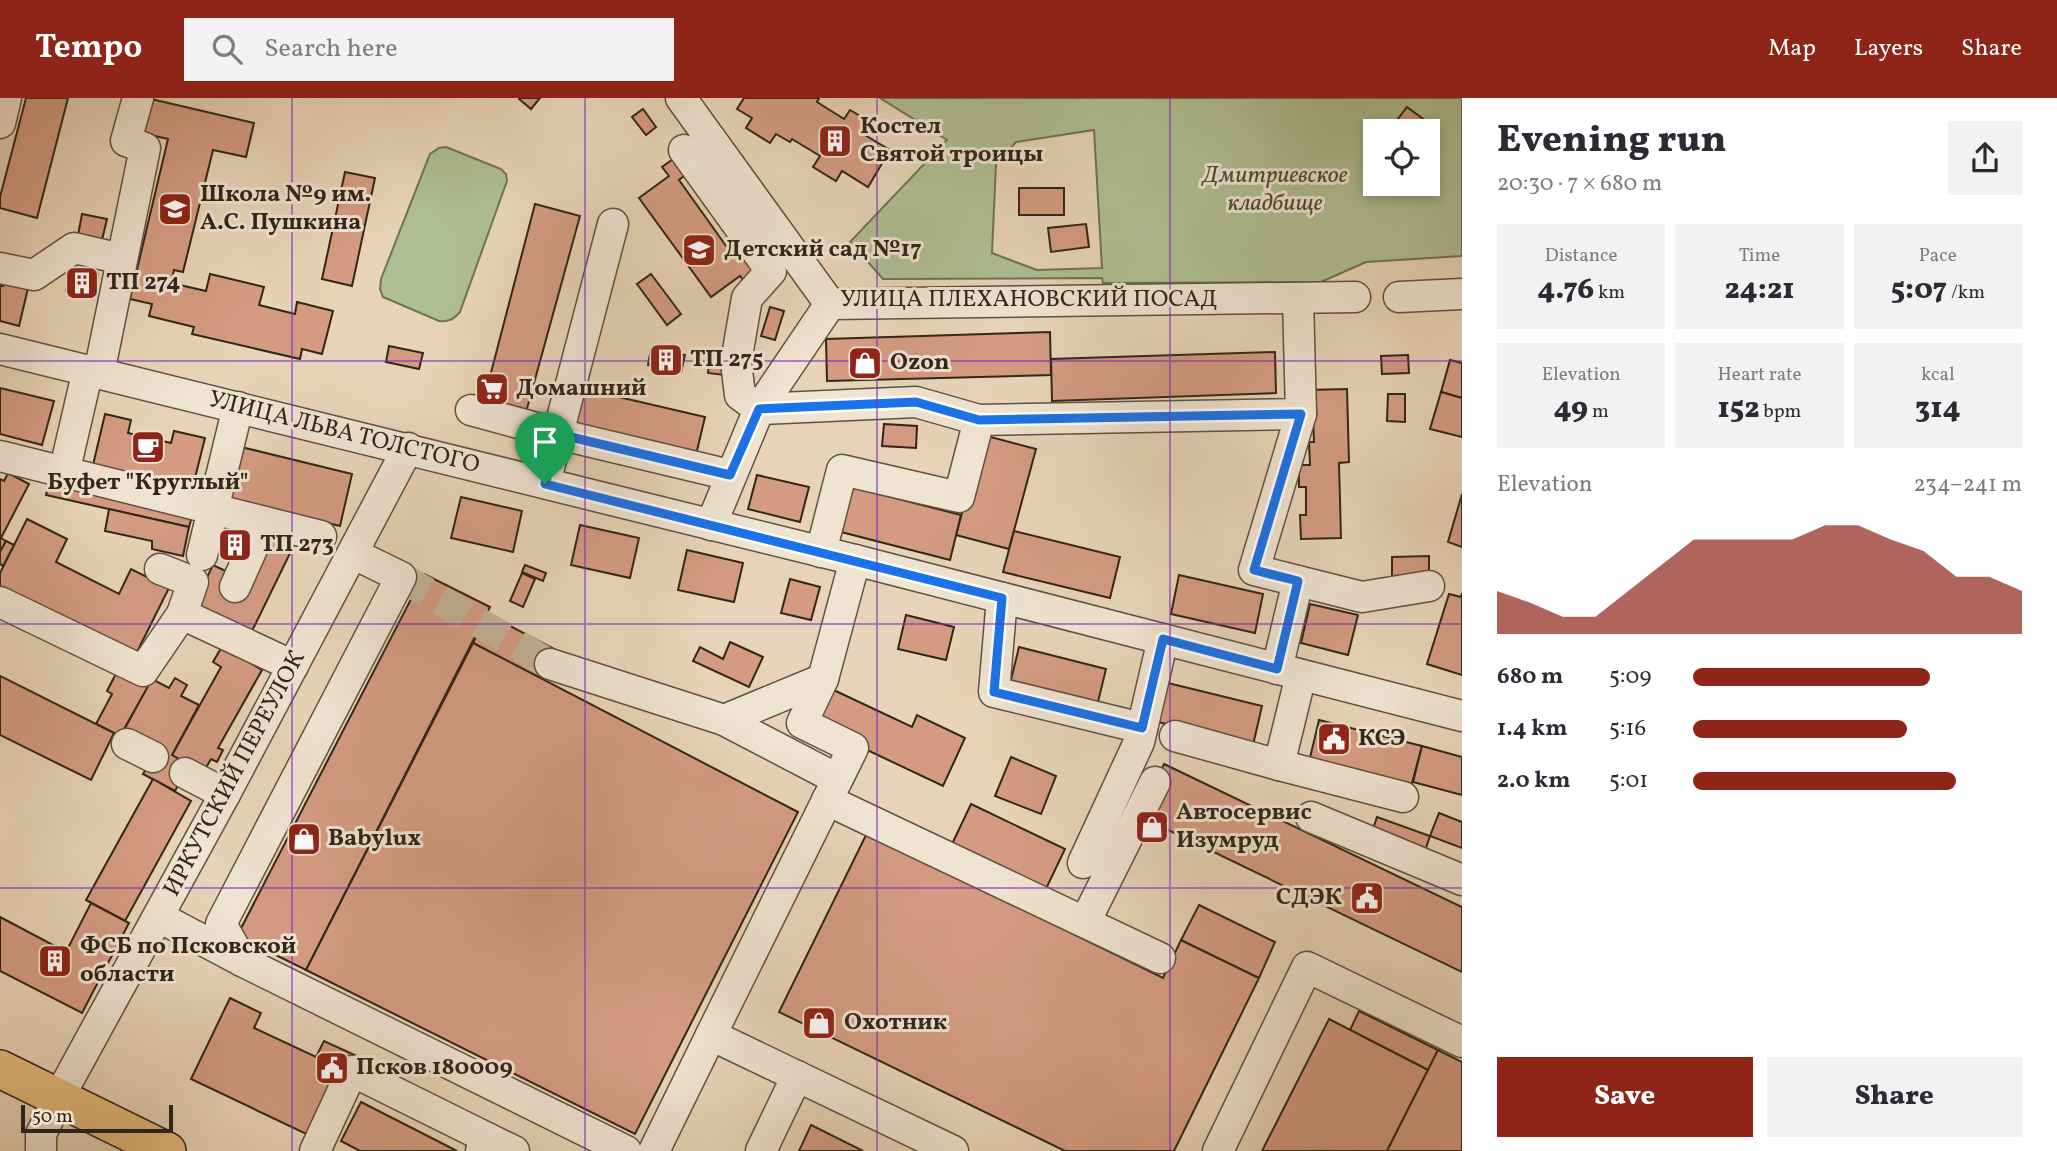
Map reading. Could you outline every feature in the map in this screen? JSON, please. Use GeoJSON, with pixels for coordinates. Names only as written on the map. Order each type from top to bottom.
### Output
{"type":"FeatureCollection","features":[{"type":"Feature","properties":{"kind":"main road"},"geometry":{"type":"LineString","coordinates":[[0,1069],[167,1151]]}},
{"type":"Feature","properties":{"kind":"street"},"geometry":{"type":"LineString","coordinates":[[0,123],[6,98]]}},
{"type":"Feature","properties":{"kind":"street"},"geometry":{"type":"LineString","coordinates":[[64,473],[122,259],[145,148],[126,141],[138,98]]}},
{"type":"Feature","properties":{"kind":"street","name":"УЛИЦА ПЛЕХАНОВСКИЙ ПОСАД"},"geometry":{"type":"LineString","coordinates":[[681,98],[830,304],[1354,297]]}},
{"type":"Feature","properties":{"kind":"street"},"geometry":{"type":"LineString","coordinates":[[684,150],[771,271],[747,298],[736,362],[740,396],[759,409],[916,402],[979,420],[1301,414]]}},
{"type":"Feature","properties":{"kind":"street"},"geometry":{"type":"LineString","coordinates":[[545,484],[613,224]]}},
{"type":"Feature","properties":{"kind":"street"},"geometry":{"type":"LineString","coordinates":[[0,268],[34,275],[74,248],[122,259]]}},
{"type":"Feature","properties":{"kind":"street"},"geometry":{"type":"LineString","coordinates":[[1399,297],[1462,293]]}},
{"type":"Feature","properties":{"kind":"street"},"geometry":{"type":"LineString","coordinates":[[1298,298],[1301,414],[1254,570],[1362,597],[1429,586]]}},
{"type":"Feature","properties":{"kind":"street"},"geometry":{"type":"LineString","coordinates":[[712,525],[759,409],[830,304]]}},
{"type":"Feature","properties":{"kind":"street","name":"УЛИЦА ЛЬВА ТОЛСТОГО"},"geometry":{"type":"LineString","coordinates":[[0,349],[855,560],[1462,716]]}},
{"type":"Feature","properties":{"kind":"street"},"geometry":{"type":"LineString","coordinates":[[202,555],[238,407]]}},
{"type":"Feature","properties":{"kind":"street"},"geometry":{"type":"LineString","coordinates":[[471,410],[558,434],[730,475]]}},
{"type":"Feature","properties":{"kind":"street"},"geometry":{"type":"LineString","coordinates":[[821,552],[842,470],[959,498],[979,420]]}},
{"type":"Feature","properties":{"kind":"street","name":"ИРКУТСКИЙ ПЕРЕУЛОК"},"geometry":{"type":"LineString","coordinates":[[41,1151],[41,1135],[59,1097],[225,794],[408,448]]}},
{"type":"Feature","properties":{"kind":"street"},"geometry":{"type":"LineString","coordinates":[[0,456],[321,536]]}},
{"type":"Feature","properties":{"kind":"street"},"geometry":{"type":"LineString","coordinates":[[235,587],[264,522]]}},
{"type":"Feature","properties":{"kind":"street"},"geometry":{"type":"LineString","coordinates":[[242,961],[221,924],[401,577],[354,554]]}},
{"type":"Feature","properties":{"kind":"street"},"geometry":{"type":"LineString","coordinates":[[654,1151],[853,748],[802,723],[823,679],[855,560]]}},
{"type":"Feature","properties":{"kind":"street"},"geometry":{"type":"LineString","coordinates":[[0,602],[142,671],[182,614],[193,582],[160,569]]}},
{"type":"Feature","properties":{"kind":"street"},"geometry":{"type":"LineString","coordinates":[[1279,765],[1298,581]]}},
{"type":"Feature","properties":{"kind":"street"},"geometry":{"type":"LineString","coordinates":[[1002,598],[994,692],[1142,728]]}},
{"type":"Feature","properties":{"kind":"street"},"geometry":{"type":"LineString","coordinates":[[182,614],[293,666]]}},
{"type":"Feature","properties":{"kind":"street"},"geometry":{"type":"LineString","coordinates":[[1083,863],[1139,742],[1163,639]]}},
{"type":"Feature","properties":{"kind":"street"},"geometry":{"type":"LineString","coordinates":[[550,664],[724,720],[832,790],[1085,922],[1160,958]]}},
{"type":"Feature","properties":{"kind":"street"},"geometry":{"type":"LineString","coordinates":[[724,720],[823,679]]}},
{"type":"Feature","properties":{"kind":"street"},"geometry":{"type":"LineString","coordinates":[[1175,736],[1404,797]]}},
{"type":"Feature","properties":{"kind":"street"},"geometry":{"type":"LineString","coordinates":[[185,773],[225,794]]}},
{"type":"Feature","properties":{"kind":"street"},"geometry":{"type":"LineString","coordinates":[[1085,922],[1155,782]]}},
{"type":"Feature","properties":{"kind":"street"},"geometry":{"type":"LineString","coordinates":[[1311,817],[1462,880]]}},
{"type":"Feature","properties":{"kind":"street"},"geometry":{"type":"LineString","coordinates":[[159,916],[242,961],[626,1151]]}},
{"type":"Feature","properties":{"kind":"street"},"geometry":{"type":"LineString","coordinates":[[1218,1151],[1307,967],[1462,1042]]}},
{"type":"Feature","properties":{"kind":"street"},"geometry":{"type":"LineString","coordinates":[[710,1035],[797,1076],[895,1139],[953,1151]]}},
{"type":"Feature","properties":{"kind":"street"},"geometry":{"type":"LineString","coordinates":[[315,1151],[352,1071],[484,1145],[514,1151]]}},
{"type":"Feature","properties":{"kind":"street"},"geometry":{"type":"LineString","coordinates":[[761,1151],[797,1076]]}},
{"type":"Feature","properties":{"kind":"green space","name":"Дмитриевское кладбище"},"geometry":{"type":"Polygon","coordinates":[[[880,98],[1462,98],[1462,256],[1366,262],[1321,282],[1103,283],[1102,278],[883,279],[850,242],[947,140],[880,98]],[[1094,130],[1016,142],[996,164],[992,253],[1037,270],[1102,268],[1094,130]]]}},
{"type":"Feature","properties":{"kind":"green space"},"geometry":{"type":"Polygon","coordinates":[[[446,147],[501,169],[506,174],[507,181],[460,312],[451,320],[439,321],[383,297],[380,289],[381,279],[430,154],[446,147]]]}},
{"type":"Feature","properties":{"kind":"building"},"geometry":{"type":"Polygon","coordinates":[[[26,98],[68,98],[37,218],[0,208],[0,197],[26,98]]]}},
{"type":"Feature","properties":{"kind":"building","name":"Школа №9 им. А.С. Пушкина"},"geometry":{"type":"Polygon","coordinates":[[[147,98],[254,123],[246,157],[213,150],[183,272],[174,270],[171,283],[206,291],[210,274],[264,287],[259,305],[295,314],[297,302],[333,311],[322,354],[302,349],[300,359],[192,334],[194,327],[149,316],[152,304],[130,299],[168,139],[133,131],[147,98]]]}},
{"type":"Feature","properties":{"kind":"building"},"geometry":{"type":"Polygon","coordinates":[[[520,98],[540,98],[531,109],[520,98]]]}},
{"type":"Feature","properties":{"kind":"building","name":"Костел Святой троицы"},"geometry":{"type":"Polygon","coordinates":[[[744,98],[819,98],[817,102],[844,119],[850,110],[872,123],[865,135],[890,150],[868,187],[842,171],[836,181],[813,167],[820,156],[792,139],[790,142],[776,134],[770,143],[746,128],[752,118],[737,109],[744,98]]]}},
{"type":"Feature","properties":{"kind":"building"},"geometry":{"type":"Polygon","coordinates":[[[1407,107],[1423,119],[1398,119],[1407,107]]]}},
{"type":"Feature","properties":{"kind":"building"},"geometry":{"type":"Polygon","coordinates":[[[643,109],[656,127],[646,135],[632,117],[643,109]]]}},
{"type":"Feature","properties":{"kind":"building"},"geometry":{"type":"Polygon","coordinates":[[[679,155],[690,171],[679,180],[734,257],[745,249],[762,272],[746,284],[740,276],[711,297],[639,198],[669,176],[662,167],[679,155]]]}},
{"type":"Feature","properties":{"kind":"building"},"geometry":{"type":"Polygon","coordinates":[[[345,172],[375,178],[352,286],[322,279],[345,172]]]}},
{"type":"Feature","properties":{"kind":"building"},"geometry":{"type":"Polygon","coordinates":[[[1019,188],[1064,188],[1064,215],[1019,215],[1019,188]]]}},
{"type":"Feature","properties":{"kind":"building"},"geometry":{"type":"Polygon","coordinates":[[[535,204],[580,216],[523,423],[481,411],[535,204]]]}},
{"type":"Feature","properties":{"kind":"building"},"geometry":{"type":"Polygon","coordinates":[[[82,214],[107,219],[102,240],[78,235],[82,214]]]}},
{"type":"Feature","properties":{"kind":"building"},"geometry":{"type":"Polygon","coordinates":[[[1086,224],[1089,247],[1051,252],[1048,228],[1086,224]]]}},
{"type":"Feature","properties":{"kind":"building","name":"ТП 274"},"geometry":{"type":"Polygon","coordinates":[[[70,268],[98,274],[94,297],[66,291],[70,268]]]}},
{"type":"Feature","properties":{"kind":"building"},"geometry":{"type":"Polygon","coordinates":[[[651,274],[681,314],[667,325],[637,284],[651,274]]]}},
{"type":"Feature","properties":{"kind":"building"},"geometry":{"type":"Polygon","coordinates":[[[5,278],[29,284],[19,326],[0,321],[0,286],[3,286],[5,278]]]}},
{"type":"Feature","properties":{"kind":"building"},"geometry":{"type":"Polygon","coordinates":[[[770,307],[784,311],[775,340],[761,336],[770,307]]]}},
{"type":"Feature","properties":{"kind":"building"},"geometry":{"type":"Polygon","coordinates":[[[1050,332],[1051,375],[827,381],[826,339],[1050,332]]]}},
{"type":"Feature","properties":{"kind":"building"},"geometry":{"type":"Polygon","coordinates":[[[389,346],[423,353],[419,369],[386,362],[389,346]]]}},
{"type":"Feature","properties":{"kind":"building","name":"ТП 275"},"geometry":{"type":"Polygon","coordinates":[[[651,349],[685,355],[681,372],[648,365],[651,349]]]}},
{"type":"Feature","properties":{"kind":"building"},"geometry":{"type":"Polygon","coordinates":[[[1275,352],[1276,393],[1052,401],[1051,359],[1275,352]]]}},
{"type":"Feature","properties":{"kind":"building"},"geometry":{"type":"Polygon","coordinates":[[[1408,355],[1409,373],[1382,374],[1381,356],[1408,355]]]}},
{"type":"Feature","properties":{"kind":"building"},"geometry":{"type":"Polygon","coordinates":[[[710,358],[726,360],[724,375],[708,373],[710,358]]]}},
{"type":"Feature","properties":{"kind":"building"},"geometry":{"type":"Polygon","coordinates":[[[1450,360],[1462,363],[1462,398],[1441,392],[1450,360]]]}},
{"type":"Feature","properties":{"kind":"building"},"geometry":{"type":"Polygon","coordinates":[[[0,388],[54,401],[42,445],[0,434],[0,388]]]}},
{"type":"Feature","properties":{"kind":"building"},"geometry":{"type":"Polygon","coordinates":[[[580,388],[705,417],[695,459],[570,430],[580,388]]]}},
{"type":"Feature","properties":{"kind":"building"},"geometry":{"type":"Polygon","coordinates":[[[1347,389],[1349,462],[1339,463],[1341,538],[1301,539],[1300,515],[1306,515],[1306,487],[1299,487],[1299,465],[1310,465],[1309,442],[1314,442],[1313,416],[1307,390],[1347,389]]]}},
{"type":"Feature","properties":{"kind":"building"},"geometry":{"type":"Polygon","coordinates":[[[1441,392],[1462,398],[1462,437],[1430,429],[1441,392]]]}},
{"type":"Feature","properties":{"kind":"building"},"geometry":{"type":"Polygon","coordinates":[[[1388,394],[1405,394],[1405,422],[1387,421],[1388,394]]]}},
{"type":"Feature","properties":{"kind":"building"},"geometry":{"type":"Polygon","coordinates":[[[105,414],[131,420],[128,433],[171,443],[174,431],[205,438],[192,490],[93,465],[105,414]]]}},
{"type":"Feature","properties":{"kind":"building"},"geometry":{"type":"Polygon","coordinates":[[[884,424],[917,426],[916,448],[882,446],[884,424]]]}},
{"type":"Feature","properties":{"kind":"building"},"geometry":{"type":"Polygon","coordinates":[[[983,435],[1036,449],[1009,549],[956,535],[983,435]]]}},
{"type":"Feature","properties":{"kind":"building"},"geometry":{"type":"Polygon","coordinates":[[[237,446],[352,474],[340,526],[224,497],[237,446]]]}},
{"type":"Feature","properties":{"kind":"building"},"geometry":{"type":"Polygon","coordinates":[[[8,473],[29,484],[1,538],[6,541],[0,552],[0,479],[4,481],[8,473]]]}},
{"type":"Feature","properties":{"kind":"building"},"geometry":{"type":"Polygon","coordinates":[[[757,475],[809,487],[800,522],[748,509],[757,475]]]}},
{"type":"Feature","properties":{"kind":"building"},"geometry":{"type":"Polygon","coordinates":[[[49,484],[192,516],[189,527],[46,495],[49,484]]]}},
{"type":"Feature","properties":{"kind":"building"},"geometry":{"type":"Polygon","coordinates":[[[852,487],[961,515],[950,560],[841,532],[852,487]]]}},
{"type":"Feature","properties":{"kind":"building"},"geometry":{"type":"Polygon","coordinates":[[[1462,494],[1462,547],[1448,542],[1462,494]]]}},
{"type":"Feature","properties":{"kind":"building"},"geometry":{"type":"Polygon","coordinates":[[[461,497],[522,511],[513,552],[451,538],[461,497]]]}},
{"type":"Feature","properties":{"kind":"building"},"geometry":{"type":"Polygon","coordinates":[[[109,509],[189,527],[183,556],[152,549],[152,541],[105,531],[109,509]]]}},
{"type":"Feature","properties":{"kind":"building"},"geometry":{"type":"Polygon","coordinates":[[[27,519],[67,539],[56,562],[119,594],[131,569],[169,588],[135,656],[0,588],[0,573],[27,519]]]}},
{"type":"Feature","properties":{"kind":"building"},"geometry":{"type":"Polygon","coordinates":[[[580,525],[639,538],[630,578],[571,565],[580,525]]]}},
{"type":"Feature","properties":{"kind":"building","name":"ТП 273"},"geometry":{"type":"Polygon","coordinates":[[[230,528],[248,534],[239,562],[221,555],[230,528]]]}},
{"type":"Feature","properties":{"kind":"building"},"geometry":{"type":"Polygon","coordinates":[[[270,531],[295,543],[252,631],[194,604],[213,565],[232,574],[270,531]]]}},
{"type":"Feature","properties":{"kind":"building"},"geometry":{"type":"Polygon","coordinates":[[[1014,531],[1120,557],[1110,598],[1003,572],[1014,531]]]}},
{"type":"Feature","properties":{"kind":"building"},"geometry":{"type":"Polygon","coordinates":[[[6,541],[14,545],[3,566],[0,564],[0,552],[6,541]]]}},
{"type":"Feature","properties":{"kind":"building"},"geometry":{"type":"Polygon","coordinates":[[[687,550],[743,563],[734,602],[678,590],[687,550]]]}},
{"type":"Feature","properties":{"kind":"building"},"geometry":{"type":"Polygon","coordinates":[[[1429,556],[1429,580],[1392,580],[1392,557],[1429,556]]]}},
{"type":"Feature","properties":{"kind":"building"},"geometry":{"type":"Polygon","coordinates":[[[525,565],[546,573],[543,581],[522,572],[525,565]]]}},
{"type":"Feature","properties":{"kind":"building"},"geometry":{"type":"Polygon","coordinates":[[[522,573],[535,579],[523,607],[510,601],[522,573]]]}},
{"type":"Feature","properties":{"kind":"building"},"geometry":{"type":"Polygon","coordinates":[[[424,574],[490,607],[306,970],[237,936],[424,574]]]}},
{"type":"Feature","properties":{"kind":"building"},"geometry":{"type":"Polygon","coordinates":[[[1179,575],[1263,594],[1255,633],[1171,614],[1179,575]]]}},
{"type":"Feature","properties":{"kind":"building"},"geometry":{"type":"Polygon","coordinates":[[[790,579],[820,587],[811,620],[781,613],[790,579]]]}},
{"type":"Feature","properties":{"kind":"building"},"geometry":{"type":"Polygon","coordinates":[[[1462,593],[1462,675],[1427,664],[1449,594],[1461,597],[1462,593]]]}},
{"type":"Feature","properties":{"kind":"building"},"geometry":{"type":"Polygon","coordinates":[[[1310,604],[1358,615],[1348,655],[1301,643],[1310,604]]]}},
{"type":"Feature","properties":{"kind":"building"},"geometry":{"type":"Polygon","coordinates":[[[487,614],[556,650],[542,679],[473,643],[487,614]]]}},
{"type":"Feature","properties":{"kind":"building"},"geometry":{"type":"Polygon","coordinates":[[[906,615],[954,627],[946,660],[898,649],[906,615]]]}},
{"type":"Feature","properties":{"kind":"building"},"geometry":{"type":"Polygon","coordinates":[[[730,642],[763,657],[749,687],[693,661],[700,647],[723,659],[730,642]]]}},
{"type":"Feature","properties":{"kind":"building"},"geometry":{"type":"Polygon","coordinates":[[[224,643],[235,654],[262,670],[218,748],[223,750],[217,762],[211,759],[203,773],[172,755],[221,667],[213,662],[224,643]]]}},
{"type":"Feature","properties":{"kind":"building"},"geometry":{"type":"Polygon","coordinates":[[[473,643],[798,812],[635,1134],[306,970],[473,643]]]}},
{"type":"Feature","properties":{"kind":"building"},"geometry":{"type":"Polygon","coordinates":[[[1019,647],[1106,669],[1096,710],[1009,688],[1019,647]]]}},
{"type":"Feature","properties":{"kind":"building"},"geometry":{"type":"Polygon","coordinates":[[[119,668],[149,685],[120,736],[96,724],[112,694],[107,691],[119,668]]]}},
{"type":"Feature","properties":{"kind":"building"},"geometry":{"type":"Polygon","coordinates":[[[0,676],[114,733],[91,780],[0,735],[0,676]]]}},
{"type":"Feature","properties":{"kind":"building"},"geometry":{"type":"Polygon","coordinates":[[[175,678],[187,685],[181,696],[199,705],[172,755],[189,765],[175,791],[143,774],[159,747],[125,728],[152,679],[169,688],[175,678]]]}},
{"type":"Feature","properties":{"kind":"building"},"geometry":{"type":"Polygon","coordinates":[[[1168,683],[1262,706],[1253,745],[1158,722],[1168,683]]]}},
{"type":"Feature","properties":{"kind":"building"},"geometry":{"type":"Polygon","coordinates":[[[823,685],[912,727],[917,715],[965,738],[943,786],[806,721],[823,685]]]}},
{"type":"Feature","properties":{"kind":"building"},"geometry":{"type":"Polygon","coordinates":[[[1319,720],[1422,746],[1411,787],[1309,762],[1319,720]]]}},
{"type":"Feature","properties":{"kind":"building"},"geometry":{"type":"Polygon","coordinates":[[[1422,746],[1462,757],[1462,795],[1413,782],[1422,746]]]}},
{"type":"Feature","properties":{"kind":"building"},"geometry":{"type":"Polygon","coordinates":[[[1011,757],[1056,776],[1041,814],[995,796],[1011,757]]]}},
{"type":"Feature","properties":{"kind":"building"},"geometry":{"type":"Polygon","coordinates":[[[1164,764],[1462,907],[1462,972],[1139,816],[1164,764]]]}},
{"type":"Feature","properties":{"kind":"building"},"geometry":{"type":"Polygon","coordinates":[[[153,779],[191,801],[125,921],[86,900],[153,779]]]}},
{"type":"Feature","properties":{"kind":"building"},"geometry":{"type":"Polygon","coordinates":[[[971,804],[1065,849],[1045,891],[951,846],[971,804]]]}},
{"type":"Feature","properties":{"kind":"building"},"geometry":{"type":"Polygon","coordinates":[[[1439,813],[1462,822],[1462,848],[1430,836],[1439,813]]]}},
{"type":"Feature","properties":{"kind":"building"},"geometry":{"type":"Polygon","coordinates":[[[1377,817],[1430,836],[1424,854],[1371,835],[1377,817]]]}},
{"type":"Feature","properties":{"kind":"building"},"geometry":{"type":"Polygon","coordinates":[[[867,833],[1163,978],[1181,940],[1259,978],[1174,1151],[1065,1151],[779,1012],[867,833]]]}},
{"type":"Feature","properties":{"kind":"building","name":"ФСБ по Псковской области"},"geometry":{"type":"Polygon","coordinates":[[[91,903],[129,923],[82,1013],[0,971],[0,917],[66,952],[91,903]]]}},
{"type":"Feature","properties":{"kind":"building"},"geometry":{"type":"Polygon","coordinates":[[[1199,905],[1275,942],[1259,978],[1181,940],[1199,905]]]}},
{"type":"Feature","properties":{"kind":"building"},"geometry":{"type":"Polygon","coordinates":[[[230,998],[261,1013],[254,1028],[316,1057],[324,1041],[359,1057],[319,1140],[191,1079],[230,998]]]}},
{"type":"Feature","properties":{"kind":"building"},"geometry":{"type":"Polygon","coordinates":[[[1359,1011],[1438,1050],[1428,1070],[1350,1030],[1359,1011]]]}},
{"type":"Feature","properties":{"kind":"building"},"geometry":{"type":"Polygon","coordinates":[[[1329,1019],[1428,1070],[1387,1151],[1262,1151],[1329,1019]]]}},
{"type":"Feature","properties":{"kind":"building"},"geometry":{"type":"Polygon","coordinates":[[[1438,1050],[1462,1062],[1462,1151],[1387,1151],[1438,1050]]]}},
{"type":"Feature","properties":{"kind":"building"},"geometry":{"type":"Polygon","coordinates":[[[361,1102],[457,1151],[360,1151],[341,1141],[361,1102]]]}},
{"type":"Feature","properties":{"kind":"building"},"geometry":{"type":"Polygon","coordinates":[[[811,1125],[863,1151],[799,1151],[811,1125]]]}},
{"type":"Feature","properties":{"kind":"tunnel"},"geometry":{"type":"LineString","coordinates":[[401,577],[550,664]]}},
{"type":"Feature","properties":{"kind":"place","name":"Костел Святой троицы"},"geometry":{"type":"Point","coordinates":[835,141]}},
{"type":"Feature","properties":{"kind":"place","name":"Школа №9 им. А.С. Пушкина"},"geometry":{"type":"Point","coordinates":[175,209]}},
{"type":"Feature","properties":{"kind":"place","name":"Детский сад №17"},"geometry":{"type":"Point","coordinates":[699,250]}},
{"type":"Feature","properties":{"kind":"place","name":"ТП 274"},"geometry":{"type":"Point","coordinates":[82,283]}},
{"type":"Feature","properties":{"kind":"place","name":"ТП 275"},"geometry":{"type":"Point","coordinates":[666,360]}},
{"type":"Feature","properties":{"kind":"place","name":"Ozon"},"geometry":{"type":"Point","coordinates":[865,363]}},
{"type":"Feature","properties":{"kind":"place","name":"Домашний"},"geometry":{"type":"Point","coordinates":[492,389]}},
{"type":"Feature","properties":{"kind":"place","name":"Буфет \"Круглый\""},"geometry":{"type":"Point","coordinates":[148,447]}},
{"type":"Feature","properties":{"kind":"place","name":"ТП 273"},"geometry":{"type":"Point","coordinates":[235,545]}},
{"type":"Feature","properties":{"kind":"place","name":"КСЭ"},"geometry":{"type":"Point","coordinates":[1334,739]}},
{"type":"Feature","properties":{"kind":"place","name":"Автосервис Изумруд"},"geometry":{"type":"Point","coordinates":[1152,827]}},
{"type":"Feature","properties":{"kind":"place","name":"Babylux"},"geometry":{"type":"Point","coordinates":[304,839]}},
{"type":"Feature","properties":{"kind":"place","name":"СДЭК"},"geometry":{"type":"Point","coordinates":[1367,898]}},
{"type":"Feature","properties":{"kind":"place","name":"ФСБ по Псковской области"},"geometry":{"type":"Point","coordinates":[55,961]}},
{"type":"Feature","properties":{"kind":"place","name":"Охотник"},"geometry":{"type":"Point","coordinates":[819,1023]}},
{"type":"Feature","properties":{"kind":"place","name":"Псков 180009"},"geometry":{"type":"Point","coordinates":[332,1068]}},
{"type":"Feature","properties":{"kind":"route"},"geometry":{"type":"LineString","coordinates":[[916,402],[979,420],[1301,414],[1254,570],[1298,581],[1277,669],[1163,639],[1142,728],[994,692],[1002,598],[545,484],[558,434],[730,475],[759,409],[916,402]]}}]}
